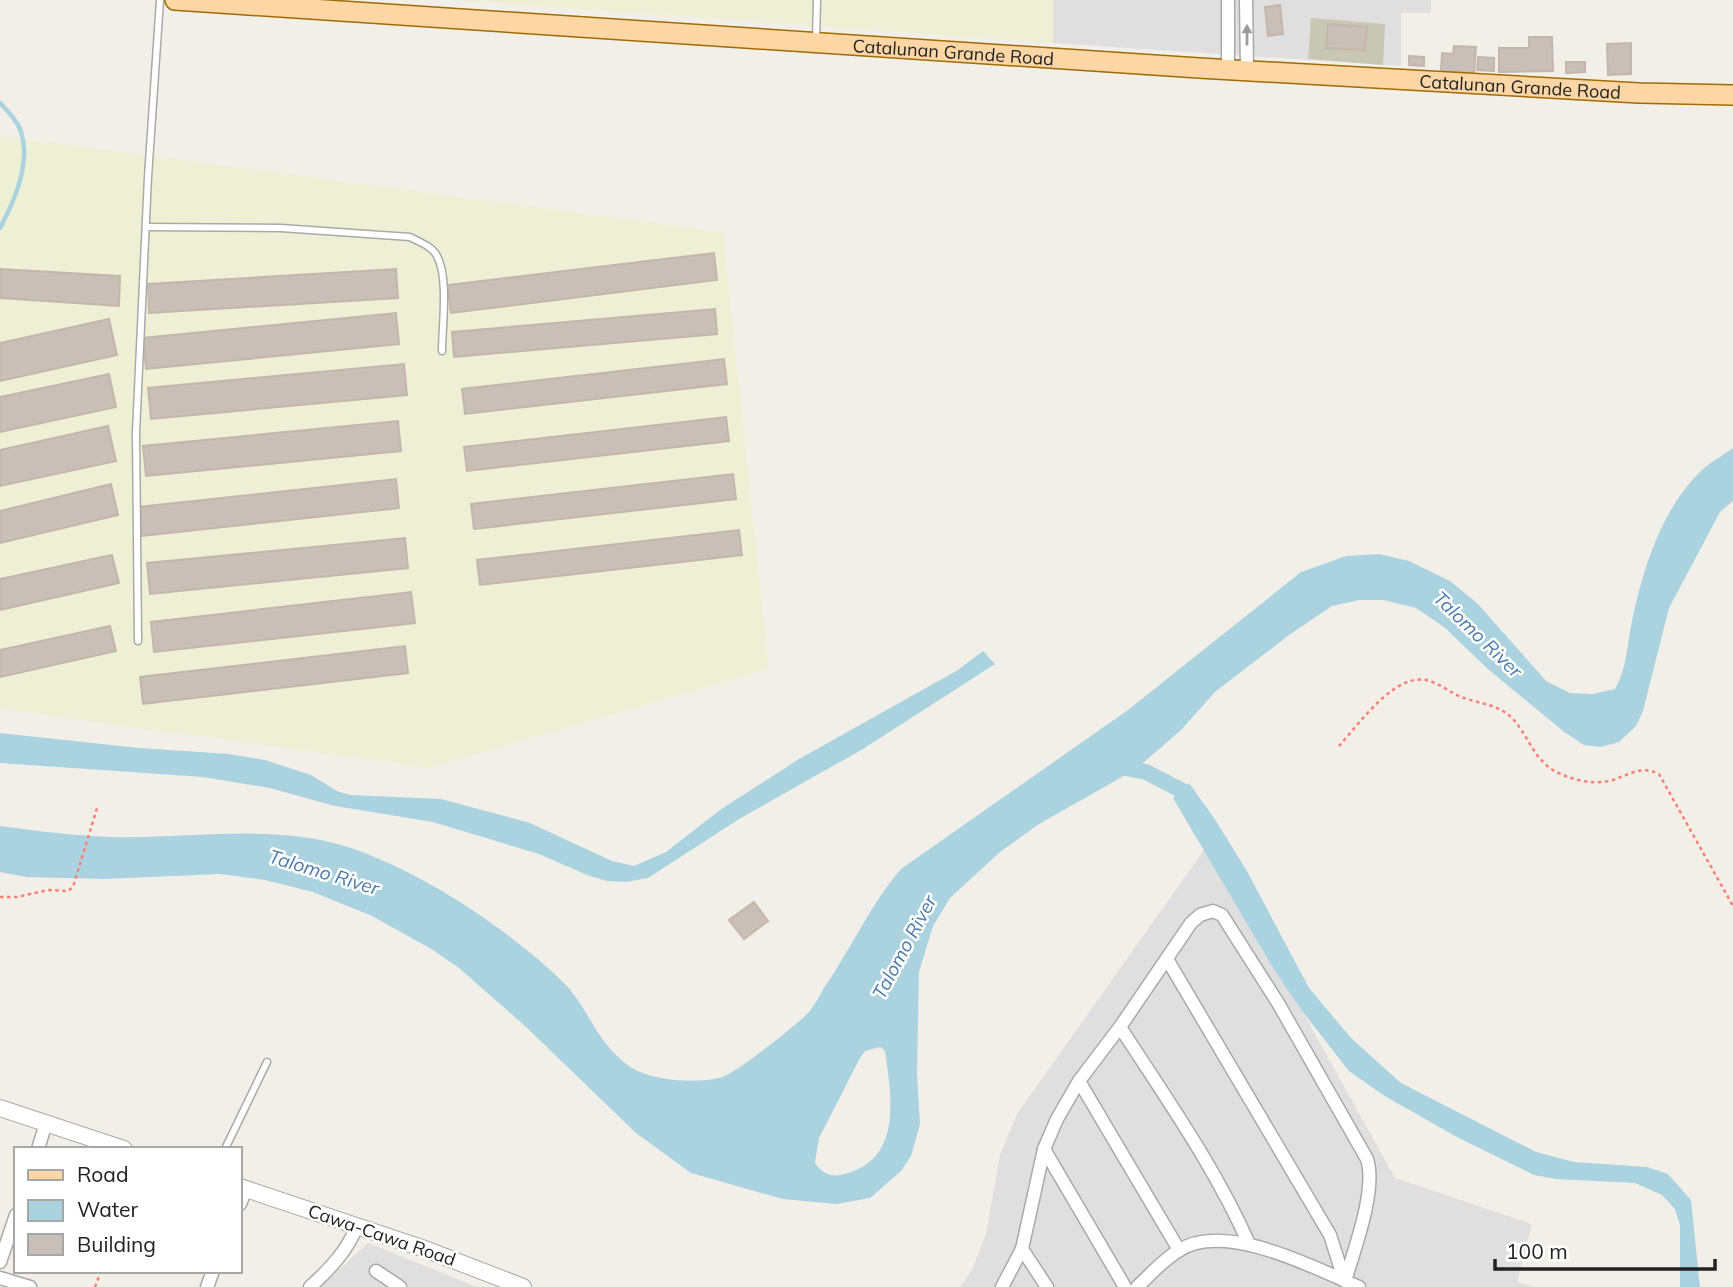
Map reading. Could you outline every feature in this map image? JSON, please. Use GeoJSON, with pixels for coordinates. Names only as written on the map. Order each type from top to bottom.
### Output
{"type":"FeatureCollection","features":[{"type":"Feature","properties":{"kind":"main road","name":"Catalunan Grande Road"},"geometry":{"type":"LineString","coordinates":[[174,0],[1237,70],[1639,93],[1733,95]]}},
{"type":"Feature","properties":{"kind":"street"},"geometry":{"type":"LineString","coordinates":[[1228,3],[1246,3],[1237,70],[1228,3]]}},
{"type":"Feature","properties":{"kind":"street"},"geometry":{"type":"LineString","coordinates":[[1002,1287],[1022,1249],[1044,1149],[1057,1119],[1079,1081],[1120,1027],[1191,923],[1200,915],[1213,911],[1219,912],[1278,1003],[1367,1159],[1369,1174],[1362,1227],[1345,1281]]}},
{"type":"Feature","properties":{"kind":"street"},"geometry":{"type":"LineString","coordinates":[[1167,959],[1330,1235],[1345,1281]]}},
{"type":"Feature","properties":{"kind":"street"},"geometry":{"type":"LineString","coordinates":[[1120,1027],[1189,1134],[1227,1199],[1249,1244]]}},
{"type":"Feature","properties":{"kind":"street"},"geometry":{"type":"LineString","coordinates":[[1079,1081],[1179,1250]]}},
{"type":"Feature","properties":{"kind":"street"},"geometry":{"type":"LineString","coordinates":[[0,1108],[118,1147]]}},
{"type":"Feature","properties":{"kind":"street"},"geometry":{"type":"LineString","coordinates":[[39,1147],[46,1123]]}},
{"type":"Feature","properties":{"kind":"street"},"geometry":{"type":"LineString","coordinates":[[1044,1149],[1125,1287]]}},
{"type":"Feature","properties":{"kind":"street","name":"Cawa-Cawa Road"},"geometry":{"type":"LineString","coordinates":[[242,1193],[357,1226],[523,1287]]}},
{"type":"Feature","properties":{"kind":"street"},"geometry":{"type":"LineString","coordinates":[[0,1262],[14,1221]]}},
{"type":"Feature","properties":{"kind":"street"},"geometry":{"type":"LineString","coordinates":[[310,1287],[339,1259],[357,1226]]}},
{"type":"Feature","properties":{"kind":"street"},"geometry":{"type":"LineString","coordinates":[[1137,1287],[1179,1250],[1205,1242],[1249,1244],[1277,1251],[1359,1287]]}},
{"type":"Feature","properties":{"kind":"street"},"geometry":{"type":"LineString","coordinates":[[1022,1249],[1047,1287]]}},
{"type":"Feature","properties":{"kind":"street"},"geometry":{"type":"LineString","coordinates":[[376,1271],[400,1287]]}},
{"type":"Feature","properties":{"kind":"street"},"geometry":{"type":"LineString","coordinates":[[0,1278],[30,1287]]}},
{"type":"Feature","properties":{"kind":"lane"},"geometry":{"type":"LineString","coordinates":[[138,641],[136,432],[160,0]]}},
{"type":"Feature","properties":{"kind":"lane"},"geometry":{"type":"LineString","coordinates":[[816,43],[817,0]]}},
{"type":"Feature","properties":{"kind":"lane"},"geometry":{"type":"LineString","coordinates":[[146,227],[281,228],[410,237],[437,254],[443,272],[442,351]]}},
{"type":"Feature","properties":{"kind":"lane"},"geometry":{"type":"LineString","coordinates":[[226,1147],[267,1062]]}},
{"type":"Feature","properties":{"kind":"path"},"geometry":{"type":"LineString","coordinates":[[1339,746],[1376,704],[1403,682],[1415,678],[1432,681],[1451,693],[1508,714],[1528,738],[1541,762],[1559,773],[1583,782],[1605,782],[1643,769],[1659,774],[1733,906]]}},
{"type":"Feature","properties":{"kind":"path"},"geometry":{"type":"LineString","coordinates":[[0,897],[48,890],[68,891],[74,884],[98,805]]}},
{"type":"Feature","properties":{"kind":"shaded area"},"geometry":{"type":"Polygon","coordinates":[[[453,0],[1053,0],[1053,43],[453,0]]]}},
{"type":"Feature","properties":{"kind":"shaded area"},"geometry":{"type":"Polygon","coordinates":[[[1053,0],[1431,0],[1431,13],[1401,13],[1401,66],[1053,43],[1053,0]]]}},
{"type":"Feature","properties":{"kind":"shaded area"},"geometry":{"type":"Polygon","coordinates":[[[1311,18],[1385,24],[1383,65],[1308,59],[1311,18]]]}},
{"type":"Feature","properties":{"kind":"shaded area"},"geometry":{"type":"Polygon","coordinates":[[[0,136],[723,232],[769,669],[431,768],[0,709],[0,136]]]}},
{"type":"Feature","properties":{"kind":"shaded area"},"geometry":{"type":"Polygon","coordinates":[[[1204,850],[1273,968],[1302,1011],[1395,1178],[1532,1224],[1517,1282],[1535,1287],[960,1287],[972,1270],[986,1234],[1000,1155],[1017,1114],[1204,850]]]}},
{"type":"Feature","properties":{"kind":"shaded area"},"geometry":{"type":"Polygon","coordinates":[[[368,1243],[477,1287],[321,1287],[368,1243]]]}},
{"type":"Feature","properties":{"kind":"water","name":"Talomo River"},"geometry":{"type":"Polygon","coordinates":[[[1733,448],[1733,501],[1720,512],[1669,608],[1643,711],[1636,726],[1619,742],[1601,747],[1584,745],[1489,670],[1444,627],[1416,608],[1384,600],[1360,600],[1332,606],[1289,635],[1215,692],[1181,730],[1136,769],[1039,824],[1000,852],[950,898],[933,926],[919,972],[917,1074],[920,1124],[911,1156],[901,1171],[870,1198],[836,1204],[783,1199],[691,1173],[636,1133],[525,1026],[459,968],[433,950],[372,916],[313,892],[265,880],[220,874],[104,879],[27,877],[0,872],[0,826],[114,837],[261,834],[320,840],[348,847],[405,871],[434,887],[517,942],[564,983],[608,1046],[630,1067],[652,1076],[676,1080],[723,1077],[765,1049],[809,1012],[880,897],[901,869],[1128,710],[1301,572],[1346,556],[1379,554],[1409,561],[1450,581],[1478,604],[1546,681],[1570,693],[1592,694],[1615,689],[1624,665],[1642,581],[1665,521],[1688,486],[1706,467],[1733,448]],[[880,1047],[865,1051],[819,1138],[815,1163],[826,1173],[843,1175],[866,1165],[878,1153],[885,1139],[890,1104],[885,1051],[880,1047]]]}},
{"type":"Feature","properties":{"kind":"water"},"geometry":{"type":"Polygon","coordinates":[[[983,651],[995,664],[863,749],[739,819],[648,878],[627,882],[607,881],[587,875],[539,854],[433,822],[335,806],[270,788],[203,777],[0,763],[0,733],[139,748],[229,754],[265,760],[311,775],[337,791],[350,795],[441,799],[530,823],[612,861],[634,866],[666,852],[720,810],[799,759],[958,670],[983,651]]]}},
{"type":"Feature","properties":{"kind":"water"},"geometry":{"type":"Polygon","coordinates":[[[1189,783],[1247,871],[1309,988],[1351,1038],[1401,1083],[1536,1152],[1574,1162],[1647,1167],[1668,1174],[1691,1200],[1700,1287],[1680,1287],[1680,1225],[1675,1209],[1662,1195],[1635,1183],[1556,1179],[1534,1175],[1455,1136],[1383,1095],[1349,1071],[1302,1011],[1273,968],[1173,798],[1189,783]]]}},
{"type":"Feature","properties":{"kind":"building"},"geometry":{"type":"Polygon","coordinates":[[[1280,5],[1283,34],[1268,36],[1265,7],[1280,5]]]}},
{"type":"Feature","properties":{"kind":"building"},"geometry":{"type":"Polygon","coordinates":[[[1328,24],[1367,27],[1365,50],[1326,48],[1328,24]]]}},
{"type":"Feature","properties":{"kind":"building"},"geometry":{"type":"Polygon","coordinates":[[[1529,37],[1552,37],[1553,71],[1499,72],[1499,48],[1529,48],[1529,37]]]}},
{"type":"Feature","properties":{"kind":"building"},"geometry":{"type":"Polygon","coordinates":[[[1631,43],[1631,74],[1608,75],[1607,44],[1631,43]]]}},
{"type":"Feature","properties":{"kind":"building"},"geometry":{"type":"Polygon","coordinates":[[[1454,46],[1476,47],[1474,73],[1441,71],[1442,53],[1453,54],[1454,46]]]}},
{"type":"Feature","properties":{"kind":"building"},"geometry":{"type":"Polygon","coordinates":[[[1409,56],[1424,57],[1424,66],[1409,65],[1409,56]]]}},
{"type":"Feature","properties":{"kind":"building"},"geometry":{"type":"Polygon","coordinates":[[[1478,57],[1494,58],[1494,71],[1477,70],[1478,57]]]}},
{"type":"Feature","properties":{"kind":"building"},"geometry":{"type":"Polygon","coordinates":[[[1566,62],[1585,62],[1585,72],[1566,73],[1566,62]]]}},
{"type":"Feature","properties":{"kind":"building"},"geometry":{"type":"Polygon","coordinates":[[[714,253],[717,280],[451,313],[447,285],[714,253]]]}},
{"type":"Feature","properties":{"kind":"building"},"geometry":{"type":"Polygon","coordinates":[[[0,269],[120,276],[119,306],[0,298],[0,269]]]}},
{"type":"Feature","properties":{"kind":"building"},"geometry":{"type":"Polygon","coordinates":[[[396,269],[398,298],[149,313],[148,284],[396,269]]]}},
{"type":"Feature","properties":{"kind":"building"},"geometry":{"type":"Polygon","coordinates":[[[715,309],[717,334],[454,357],[452,332],[715,309]]]}},
{"type":"Feature","properties":{"kind":"building"},"geometry":{"type":"Polygon","coordinates":[[[396,313],[399,344],[146,369],[143,338],[396,313]]]}},
{"type":"Feature","properties":{"kind":"building"},"geometry":{"type":"Polygon","coordinates":[[[109,319],[117,355],[0,381],[0,343],[109,319]]]}},
{"type":"Feature","properties":{"kind":"building"},"geometry":{"type":"Polygon","coordinates":[[[724,359],[727,384],[465,414],[462,389],[724,359]]]}},
{"type":"Feature","properties":{"kind":"building"},"geometry":{"type":"Polygon","coordinates":[[[404,364],[407,395],[151,419],[148,388],[404,364]]]}},
{"type":"Feature","properties":{"kind":"building"},"geometry":{"type":"Polygon","coordinates":[[[109,374],[116,407],[0,432],[0,397],[109,374]]]}},
{"type":"Feature","properties":{"kind":"building"},"geometry":{"type":"Polygon","coordinates":[[[726,417],[729,441],[467,471],[464,447],[726,417]]]}},
{"type":"Feature","properties":{"kind":"building"},"geometry":{"type":"Polygon","coordinates":[[[398,421],[401,451],[146,476],[143,446],[398,421]]]}},
{"type":"Feature","properties":{"kind":"building"},"geometry":{"type":"Polygon","coordinates":[[[108,426],[116,461],[0,486],[0,450],[108,426]]]}},
{"type":"Feature","properties":{"kind":"building"},"geometry":{"type":"Polygon","coordinates":[[[733,474],[736,499],[474,529],[471,504],[733,474]]]}},
{"type":"Feature","properties":{"kind":"building"},"geometry":{"type":"Polygon","coordinates":[[[396,479],[399,508],[142,536],[139,507],[396,479]]]}},
{"type":"Feature","properties":{"kind":"building"},"geometry":{"type":"Polygon","coordinates":[[[111,484],[118,515],[0,543],[0,511],[111,484]]]}},
{"type":"Feature","properties":{"kind":"building"},"geometry":{"type":"Polygon","coordinates":[[[739,530],[742,555],[480,585],[477,560],[739,530]]]}},
{"type":"Feature","properties":{"kind":"building"},"geometry":{"type":"Polygon","coordinates":[[[405,538],[408,568],[150,594],[147,563],[405,538]]]}},
{"type":"Feature","properties":{"kind":"building"},"geometry":{"type":"Polygon","coordinates":[[[112,555],[119,583],[0,610],[0,579],[112,555]]]}},
{"type":"Feature","properties":{"kind":"building"},"geometry":{"type":"Polygon","coordinates":[[[411,592],[415,623],[154,652],[151,622],[411,592]]]}},
{"type":"Feature","properties":{"kind":"building"},"geometry":{"type":"Polygon","coordinates":[[[110,626],[116,651],[0,677],[0,650],[110,626]]]}},
{"type":"Feature","properties":{"kind":"building"},"geometry":{"type":"Polygon","coordinates":[[[405,646],[408,673],[143,704],[140,677],[405,646]]]}},
{"type":"Feature","properties":{"kind":"building"},"geometry":{"type":"Polygon","coordinates":[[[754,902],[768,921],[744,939],[729,920],[754,902]]]}},
{"type":"Feature","properties":{"kind":"waterway"},"geometry":{"type":"LineString","coordinates":[[0,103],[20,129],[24,154],[16,193],[0,228]]}},
{"type":"Feature","properties":{"kind":"waterway"},"geometry":{"type":"LineString","coordinates":[[1116,766],[1146,772],[1181,790],[1191,807]]}}]}
